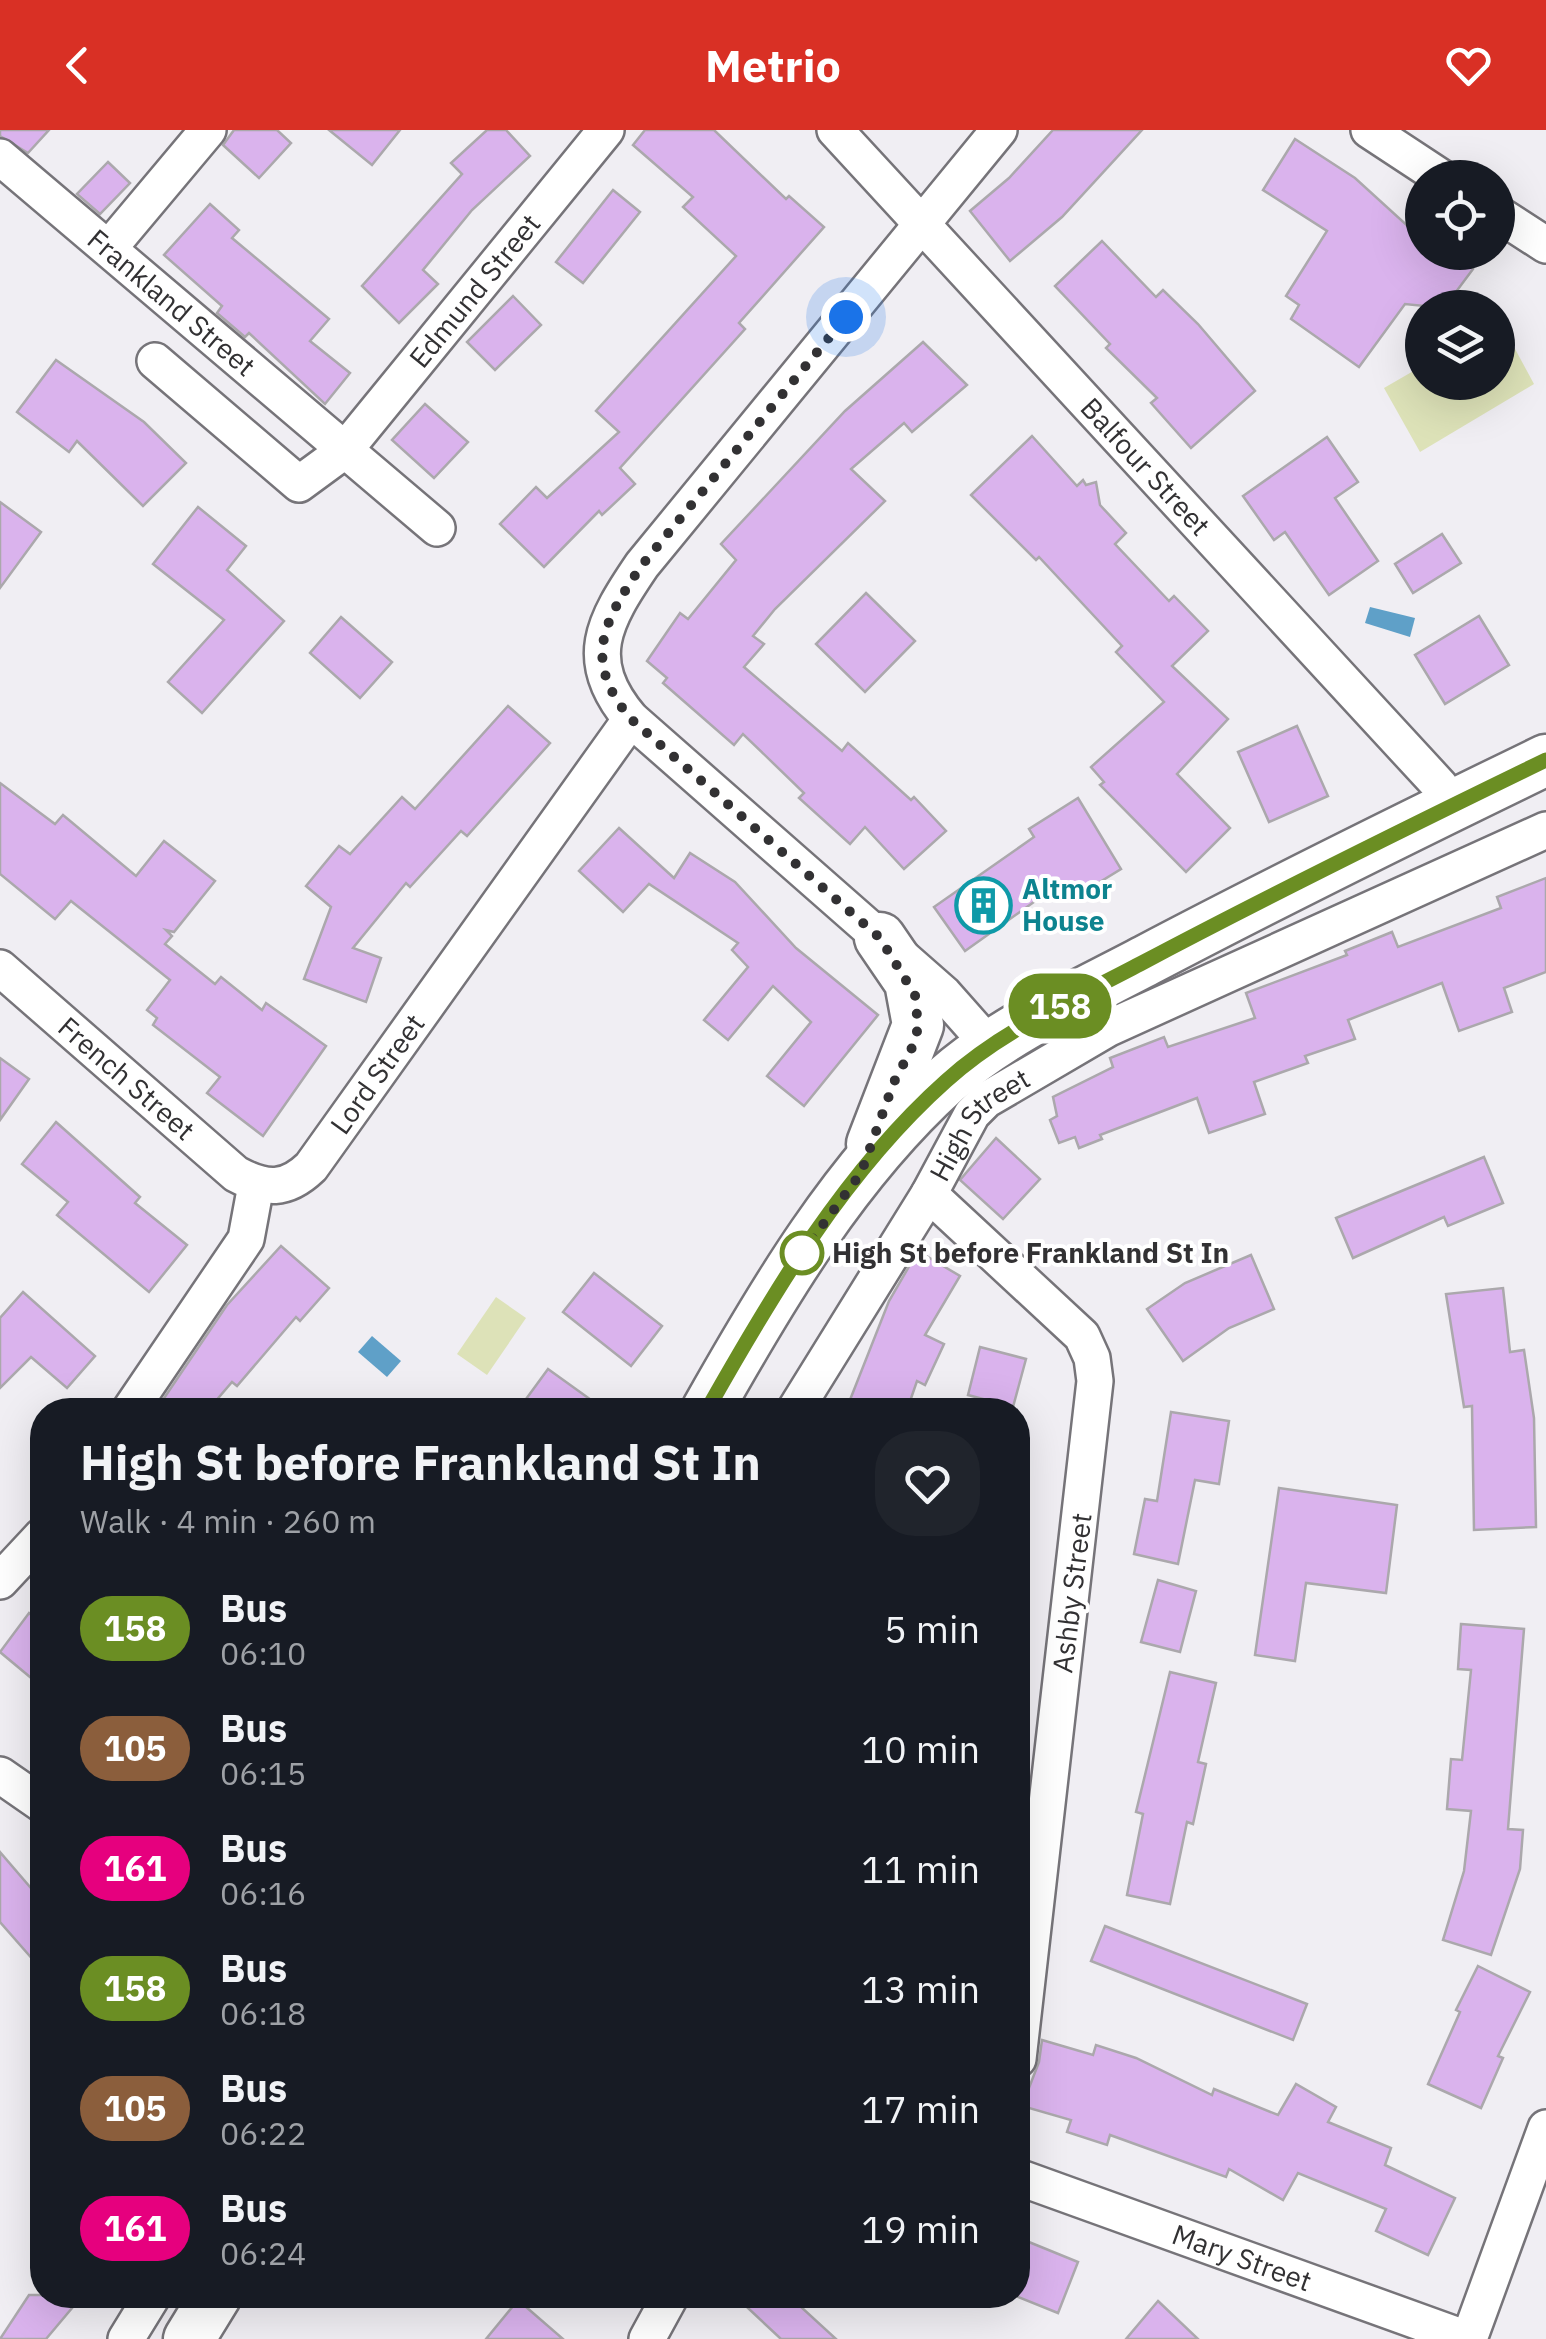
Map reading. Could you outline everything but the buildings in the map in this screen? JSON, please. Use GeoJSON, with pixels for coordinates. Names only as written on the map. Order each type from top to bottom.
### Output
{"type":"FeatureCollection","features":[{"type":"Feature","properties":{"kind":"main road","name":"High Street"},"geometry":{"type":"LineString","coordinates":[[714,1398],[810,1239],[861,1173],[906,1118],[990,1046],[1240,911],[1546,760]]}},
{"type":"Feature","properties":{"kind":"main road"},"geometry":{"type":"LineString","coordinates":[[861,1173],[918,1026],[910,982],[880,938]]}},
{"type":"Feature","properties":{"kind":"main road"},"geometry":{"type":"LineString","coordinates":[[189,2339],[208,2308]]}},
{"type":"Feature","properties":{"kind":"street"},"geometry":{"type":"LineString","coordinates":[[109,248],[208,130]]}},
{"type":"Feature","properties":{"kind":"street","name":"Edmund Street"},"geometry":{"type":"LineString","coordinates":[[344,450],[606,130]]}},
{"type":"Feature","properties":{"kind":"street","name":"Balfour Street"},"geometry":{"type":"LineString","coordinates":[[835,130],[1440,786],[1450,806]]}},
{"type":"Feature","properties":{"kind":"street"},"geometry":{"type":"LineString","coordinates":[[990,1046],[944,994],[631,719],[609,688],[601,646],[615,607],[642,565],[999,130]]}},
{"type":"Feature","properties":{"kind":"street"},"geometry":{"type":"LineString","coordinates":[[1369,130],[1415,160]]}},
{"type":"Feature","properties":{"kind":"street","name":"Frankland Street"},"geometry":{"type":"LineString","coordinates":[[0,157],[437,528]]}},
{"type":"Feature","properties":{"kind":"street"},"geometry":{"type":"LineString","coordinates":[[1515,225],[1546,245]]}},
{"type":"Feature","properties":{"kind":"street","name":"Frankland Street"},"geometry":{"type":"LineString","coordinates":[[155,361],[299,484],[344,450]]}},
{"type":"Feature","properties":{"kind":"street","name":"Lord Street"},"geometry":{"type":"LineString","coordinates":[[256,1185],[285,1186],[311,1167],[631,719]]}},
{"type":"Feature","properties":{"kind":"street","name":"High Street"},"geometry":{"type":"LineString","coordinates":[[802,1398],[930,1194],[972,1114],[1006,1086],[1109,1028],[1546,830]]}},
{"type":"Feature","properties":{"kind":"street","name":"French Street"},"geometry":{"type":"LineString","coordinates":[[0,968],[236,1174],[256,1185]]}},
{"type":"Feature","properties":{"kind":"street"},"geometry":{"type":"LineString","coordinates":[[138,1398],[246,1239],[256,1185]]}},
{"type":"Feature","properties":{"kind":"street","name":"Ashby Street"},"geometry":{"type":"LineString","coordinates":[[930,1194],[1082,1336],[1092,1358],[1095,1381],[1030,1953]]}},
{"type":"Feature","properties":{"kind":"street"},"geometry":{"type":"LineString","coordinates":[[0,1581],[30,1549]]}},
{"type":"Feature","properties":{"kind":"street"},"geometry":{"type":"LineString","coordinates":[[0,1775],[30,1796]]}},
{"type":"Feature","properties":{"kind":"street"},"geometry":{"type":"LineString","coordinates":[[1468,2339],[1546,2128]]}},
{"type":"Feature","properties":{"kind":"street","name":"Mary Street"},"geometry":{"type":"LineString","coordinates":[[1030,2182],[1468,2339]]}},
{"type":"Feature","properties":{"kind":"street"},"geometry":{"type":"LineString","coordinates":[[126,2339],[145,2308]]}},
{"type":"Feature","properties":{"kind":"street"},"geometry":{"type":"LineString","coordinates":[[647,2339],[663,2308]]}},
{"type":"Feature","properties":{"kind":"green space"},"geometry":{"type":"Polygon","coordinates":[[[1515,349],[1534,384],[1515,395],[1515,349]]]}},
{"type":"Feature","properties":{"kind":"green space"},"geometry":{"type":"Polygon","coordinates":[[[1405,376],[1405,400],[1507,400],[1420,452],[1384,388],[1405,376]]]}},
{"type":"Feature","properties":{"kind":"green space"},"geometry":{"type":"Polygon","coordinates":[[[496,1297],[526,1318],[487,1375],[457,1354],[496,1297]]]}},
{"type":"Feature","properties":{"kind":"water"},"geometry":{"type":"Polygon","coordinates":[[[1370,607],[1415,618],[1410,637],[1365,623],[1370,607]]]}},
{"type":"Feature","properties":{"kind":"water"},"geometry":{"type":"Polygon","coordinates":[[[372,1336],[401,1361],[387,1377],[358,1352],[372,1336]]]}},
{"type":"Feature","properties":{"kind":"bus line","name":"158"},"geometry":{"type":"LineString","coordinates":[[714,1398],[810,1239],[883,1144],[948,1078],[990,1046],[1057,1008],[1240,911],[1546,760]]}},
{"type":"Feature","properties":{"kind":"place","name":"Altmor House"},"geometry":{"type":"Point","coordinates":[983,905]}},
{"type":"Feature","properties":{"kind":"place","name":"High St before Frankland St In"},"geometry":{"type":"Point","coordinates":[802,1253]}},
{"type":"Feature","properties":{"kind":"route"},"geometry":{"type":"LineString","coordinates":[[802,1253],[861,1173],[894,1082],[915,1042],[915,995],[900,964],[880,938],[631,719],[618,704],[604,676],[601,646],[615,607],[642,565],[846,317]]}}]}
